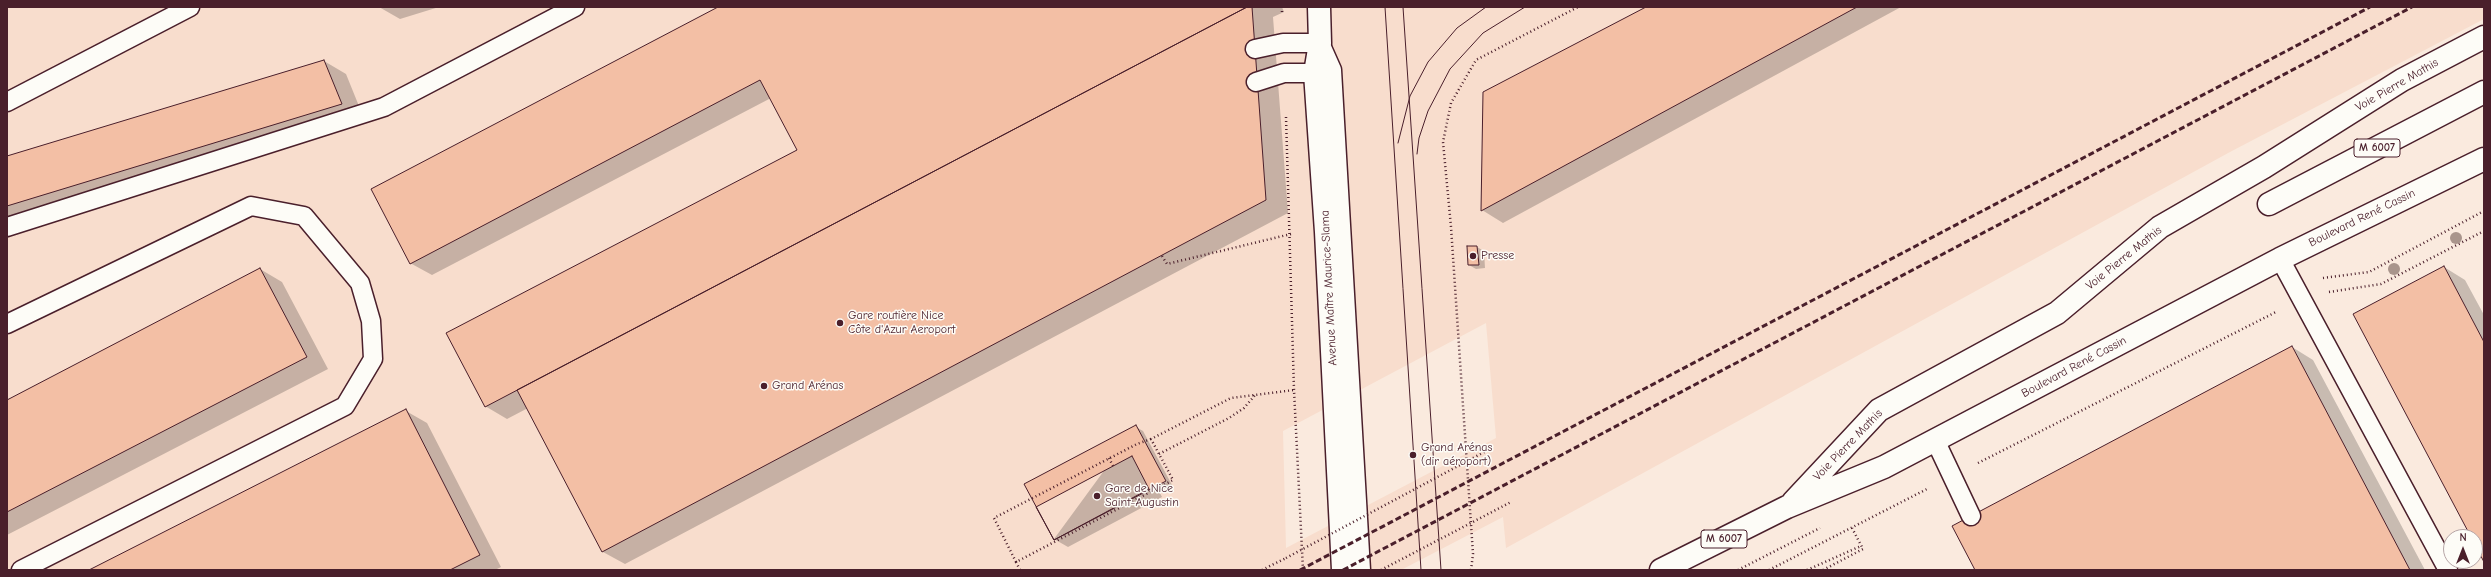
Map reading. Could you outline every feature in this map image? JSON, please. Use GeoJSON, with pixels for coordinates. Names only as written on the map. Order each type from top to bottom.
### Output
{"type":"FeatureCollection","features":[{"type":"Feature","properties":{"kind":"main road","name":"Avenue Maître Maurice-Slama"},"geometry":{"type":"LineString","coordinates":[[1319,7],[1320,43],[1315,73],[1326,232],[1343,570]]}},
{"type":"Feature","properties":{"kind":"main road","name":"Voie Pierre Mathis"},"geometry":{"type":"LineString","coordinates":[[1787,508],[1879,410],[2057,313],[2160,227],[2310,138],[2402,80],[2484,37]]}},
{"type":"Feature","properties":{"kind":"main road","name":"M 6007"},"geometry":{"type":"LineString","coordinates":[[2269,204],[2484,92]]}},
{"type":"Feature","properties":{"kind":"main road","name":"Boulevard René Cassin"},"geometry":{"type":"LineString","coordinates":[[1661,570],[1787,508],[1884,467],[2280,259],[2484,158]]}},
{"type":"Feature","properties":{"kind":"lane"},"geometry":{"type":"LineString","coordinates":[[7,102],[190,7]]}},
{"type":"Feature","properties":{"kind":"lane"},"geometry":{"type":"LineString","coordinates":[[7,226],[384,107],[575,7]]}},
{"type":"Feature","properties":{"kind":"lane"},"geometry":{"type":"LineString","coordinates":[[1255,48],[1283,43],[1320,43],[1332,70],[1361,570]]}},
{"type":"Feature","properties":{"kind":"lane"},"geometry":{"type":"LineString","coordinates":[[1256,82],[1284,73],[1315,73]]}},
{"type":"Feature","properties":{"kind":"lane"},"geometry":{"type":"LineString","coordinates":[[7,324],[251,206],[304,216],[360,283],[371,321],[373,359],[345,406],[21,570]]}},
{"type":"Feature","properties":{"kind":"lane"},"geometry":{"type":"LineString","coordinates":[[2280,259],[2448,570]]}},
{"type":"Feature","properties":{"kind":"lane"},"geometry":{"type":"LineString","coordinates":[[7,309],[44,306]]}},
{"type":"Feature","properties":{"kind":"lane"},"geometry":{"type":"LineString","coordinates":[[1935,440],[1971,516]]}},
{"type":"Feature","properties":{"kind":"path"},"geometry":{"type":"LineString","coordinates":[[1282,7],[1283,43]]}},
{"type":"Feature","properties":{"kind":"path"},"geometry":{"type":"LineString","coordinates":[[1472,570],[1472,539],[1443,142],[1451,104],[1476,60],[1578,7]]}},
{"type":"Feature","properties":{"kind":"path"},"geometry":{"type":"LineString","coordinates":[[1284,73],[1291,234],[1294,390],[1302,570]]}},
{"type":"Feature","properties":{"kind":"path"},"geometry":{"type":"LineString","coordinates":[[1769,570],[2309,295],[2381,284],[2484,231]]}},
{"type":"Feature","properties":{"kind":"path"},"geometry":{"type":"LineString","coordinates":[[1162,256],[1167,264],[1291,234]]}},
{"type":"Feature","properties":{"kind":"path"},"geometry":{"type":"LineString","coordinates":[[1020,570],[994,518],[1109,458],[1137,444],[1151,439],[1231,398],[1294,390]]}},
{"type":"Feature","properties":{"kind":"path"},"geometry":{"type":"LineString","coordinates":[[1159,454],[1230,418],[1244,408],[1256,394]]}},
{"type":"Feature","properties":{"kind":"path"},"geometry":{"type":"LineString","coordinates":[[1016,562],[1173,480],[1151,439]]}},
{"type":"Feature","properties":{"kind":"path"},"geometry":{"type":"LineString","coordinates":[[1262,570],[1488,450]]}},
{"type":"Feature","properties":{"kind":"path"},"geometry":{"type":"LineString","coordinates":[[1109,458],[1113,466]]}},
{"type":"Feature","properties":{"kind":"path"},"geometry":{"type":"LineString","coordinates":[[1381,570],[1511,502]]}},
{"type":"Feature","properties":{"kind":"path"},"geometry":{"type":"LineString","coordinates":[[1823,570],[1863,549],[1852,528]]}},
{"type":"Feature","properties":{"kind":"path"},"geometry":{"type":"LineString","coordinates":[[1807,570],[1862,546]]}},
{"type":"Feature","properties":{"kind":"shaded area","name":"Grand Arénas"},"geometry":{"type":"Polygon","coordinates":[[[7,7],[2484,7],[2484,19],[2230,152],[1506,548],[1503,517],[1401,570],[7,570],[7,7]],[[1486,323],[1283,431],[1286,548],[1496,438],[1486,323]]]}},
{"type":"Feature","properties":{"kind":"building"},"geometry":{"type":"Polygon","coordinates":[[[718,7],[1247,7],[485,407],[446,333],[797,150],[760,80],[410,264],[371,189],[718,7]]]}},
{"type":"Feature","properties":{"kind":"building","name":"Gare routière Nice Côte d'Azur Aeroport"},"geometry":{"type":"Polygon","coordinates":[[[1247,7],[1252,7],[1266,200],[602,552],[517,390],[1247,7]]]}},
{"type":"Feature","properties":{"kind":"building"},"geometry":{"type":"Polygon","coordinates":[[[1646,7],[1857,7],[1481,211],[1483,92],[1646,7]]]}},
{"type":"Feature","properties":{"kind":"building"},"geometry":{"type":"Polygon","coordinates":[[[324,60],[342,104],[7,206],[7,156],[324,60]]]}},
{"type":"Feature","properties":{"kind":"building","name":"Presse"},"geometry":{"type":"Polygon","coordinates":[[[1467,246],[1477,246],[1479,265],[1468,265],[1467,246]]]}},
{"type":"Feature","properties":{"kind":"building"},"geometry":{"type":"Polygon","coordinates":[[[2444,266],[2484,342],[2484,562],[2483,529],[2467,529],[2353,314],[2444,266]]]}},
{"type":"Feature","properties":{"kind":"building"},"geometry":{"type":"Polygon","coordinates":[[[260,268],[307,357],[7,512],[7,400],[260,268]]]}},
{"type":"Feature","properties":{"kind":"building"},"geometry":{"type":"Polygon","coordinates":[[[2292,346],[2410,570],[1975,570],[1952,526],[2292,346]]]}},
{"type":"Feature","properties":{"kind":"building"},"geometry":{"type":"Polygon","coordinates":[[[406,409],[480,555],[450,570],[89,570],[406,409]]]}},
{"type":"Feature","properties":{"kind":"building"},"geometry":{"type":"Polygon","coordinates":[[[1136,425],[1166,481],[1054,540],[1024,484],[1136,425]]]}},
{"type":"Feature","properties":{"kind":"building","name":"Gare de Nice Saint-Augustin"},"geometry":{"type":"Polygon","coordinates":[[[1132,456],[1149,489],[1054,540],[1036,507],[1132,456]]]}},
{"type":"Feature","properties":{"kind":"tram line"},"geometry":{"type":"LineString","coordinates":[[1385,7],[1421,570]]}},
{"type":"Feature","properties":{"kind":"tram line"},"geometry":{"type":"LineString","coordinates":[[1403,7],[1441,570]]}},
{"type":"Feature","properties":{"kind":"tram line"},"geometry":{"type":"LineString","coordinates":[[1398,143],[1410,96],[1428,62],[1457,28],[1486,7]]}},
{"type":"Feature","properties":{"kind":"tram line"},"geometry":{"type":"LineString","coordinates":[[1417,154],[1419,138],[1428,111],[1450,69],[1483,33],[1525,7]]}},
{"type":"Feature","properties":{"kind":"railway"},"geometry":{"type":"LineString","coordinates":[[1300,570],[2370,7]]}},
{"type":"Feature","properties":{"kind":"railway"},"geometry":{"type":"LineString","coordinates":[[1343,570],[2412,7]]}},
{"type":"Feature","properties":{"kind":"place","name":"Presse"},"geometry":{"type":"Point","coordinates":[1473,256]}},
{"type":"Feature","properties":{"kind":"place","name":"Gare routière Nice Côte d'Azur Aeroport"},"geometry":{"type":"Point","coordinates":[840,323]}},
{"type":"Feature","properties":{"kind":"place","name":"Grand Arénas"},"geometry":{"type":"Point","coordinates":[764,386]}},
{"type":"Feature","properties":{"kind":"place","name":"Grand Arénas (dir aéroport)"},"geometry":{"type":"Point","coordinates":[1413,455]}},
{"type":"Feature","properties":{"kind":"place","name":"Gare de Nice Saint-Augustin"},"geometry":{"type":"Point","coordinates":[1097,496]}}]}
